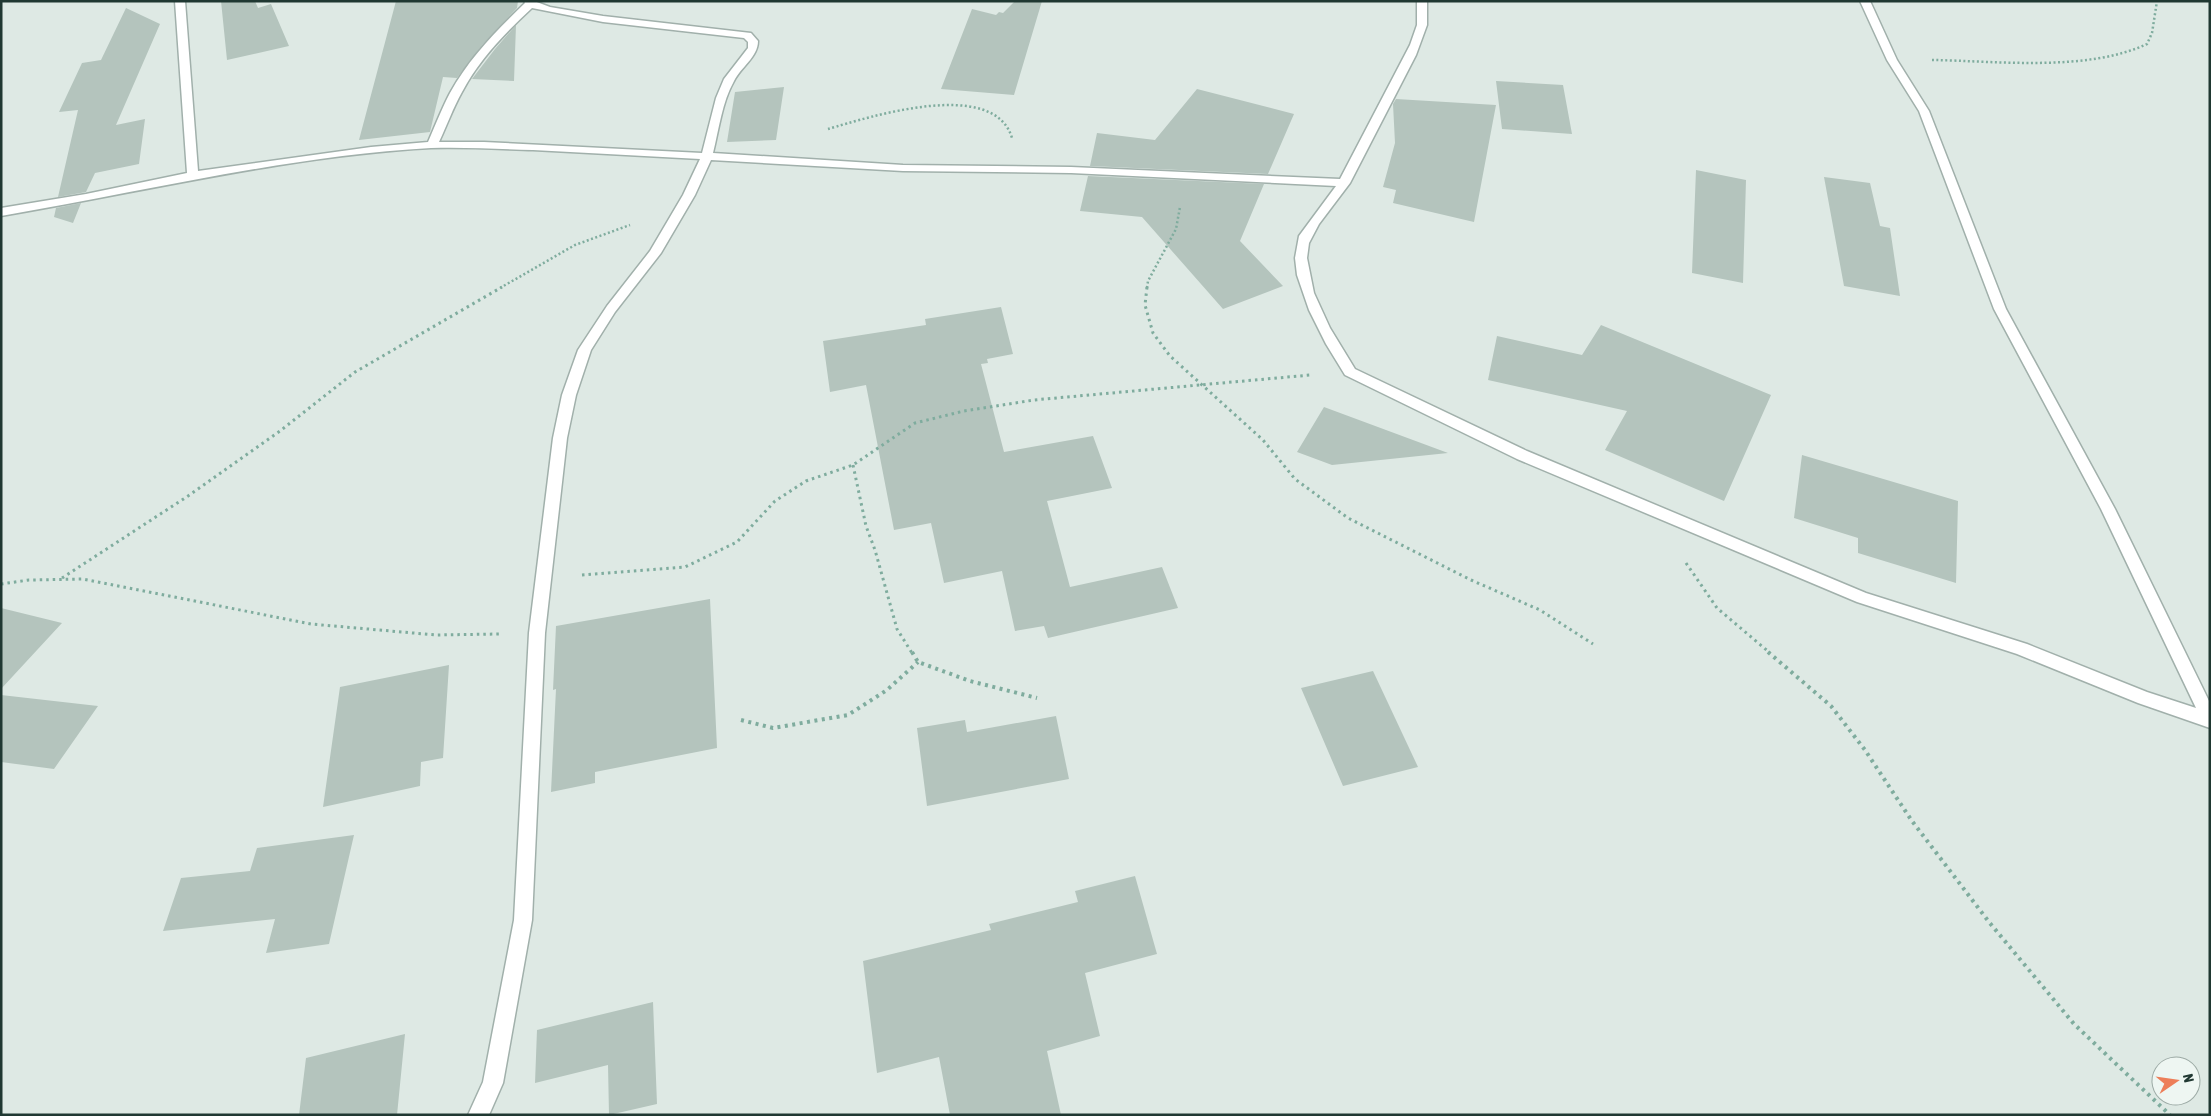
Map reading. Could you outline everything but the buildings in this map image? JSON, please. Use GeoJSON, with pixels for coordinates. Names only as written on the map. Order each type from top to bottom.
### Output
{"type":"FeatureCollection","features":[{"type":"Feature","properties":{"kind":"street"},"geometry":{"type":"LineString","coordinates":[[180,1],[193,175]]}},
{"type":"Feature","properties":{"kind":"street"},"geometry":{"type":"LineString","coordinates":[[1422,1],[1422,30],[1344,183],[1303,242],[1302,272],[1315,312],[1334,348],[1350,372],[1522,455],[1862,598],[2021,648],[2144,698],[2209,721]]}},
{"type":"Feature","properties":{"kind":"street"},"geometry":{"type":"LineString","coordinates":[[1865,1],[1892,60],[1924,111],[2000,309],[2108,509],[2209,721]]}},
{"type":"Feature","properties":{"kind":"street"},"geometry":{"type":"LineString","coordinates":[[432,145],[456,92],[469,71],[504,29],[530,3],[541,9],[591,18],[747,35],[753,41],[753,48],[729,79],[721,98],[707,156],[689,195],[654,253],[611,309],[585,350],[569,395],[560,438],[537,633],[530,822],[523,920],[493,1083],[478,1115]]}},
{"type":"Feature","properties":{"kind":"street"},"geometry":{"type":"LineString","coordinates":[[1,212],[86,198],[193,175],[371,150],[432,145],[484,145],[903,168],[1071,170],[1344,183]]}},
{"type":"Feature","properties":{"kind":"path"},"geometry":{"type":"LineString","coordinates":[[1892,60],[2064,62],[2095,60],[2134,50],[2147,44],[2152,33],[2158,1]]}},
{"type":"Feature","properties":{"kind":"path"},"geometry":{"type":"LineString","coordinates":[[821,131],[907,107],[940,104],[975,108],[999,116],[1011,132],[1014,150],[1012,169]]}},
{"type":"Feature","properties":{"kind":"path"},"geometry":{"type":"LineString","coordinates":[[1182,176],[1176,229],[1148,280],[1145,305],[1153,333],[1170,356],[1263,440],[1296,479],[1348,518],[1471,580],[1540,610],[1593,644]]}},
{"type":"Feature","properties":{"kind":"path"},"geometry":{"type":"LineString","coordinates":[[62,578],[280,431],[355,372],[575,245],[618,231],[634,222]]}},
{"type":"Feature","properties":{"kind":"path"},"geometry":{"type":"LineString","coordinates":[[544,578],[685,567],[736,542],[775,501],[806,481],[853,465],[916,423],[964,411],[1034,400],[1350,372]]}},
{"type":"Feature","properties":{"kind":"path"},"geometry":{"type":"LineString","coordinates":[[853,465],[866,526],[875,550],[897,629],[918,662],[970,681],[1037,698]]}},
{"type":"Feature","properties":{"kind":"path"},"geometry":{"type":"LineString","coordinates":[[1654,511],[1717,608],[1831,706],[1865,750],[1912,821],[1995,930],[2074,1024],[2170,1115]]}},
{"type":"Feature","properties":{"kind":"path"},"geometry":{"type":"LineString","coordinates":[[1,584],[29,580],[83,579],[311,624],[436,635],[537,633]]}},
{"type":"Feature","properties":{"kind":"path"},"geometry":{"type":"LineString","coordinates":[[741,720],[774,728],[848,715],[887,690],[918,662]]}}]}
